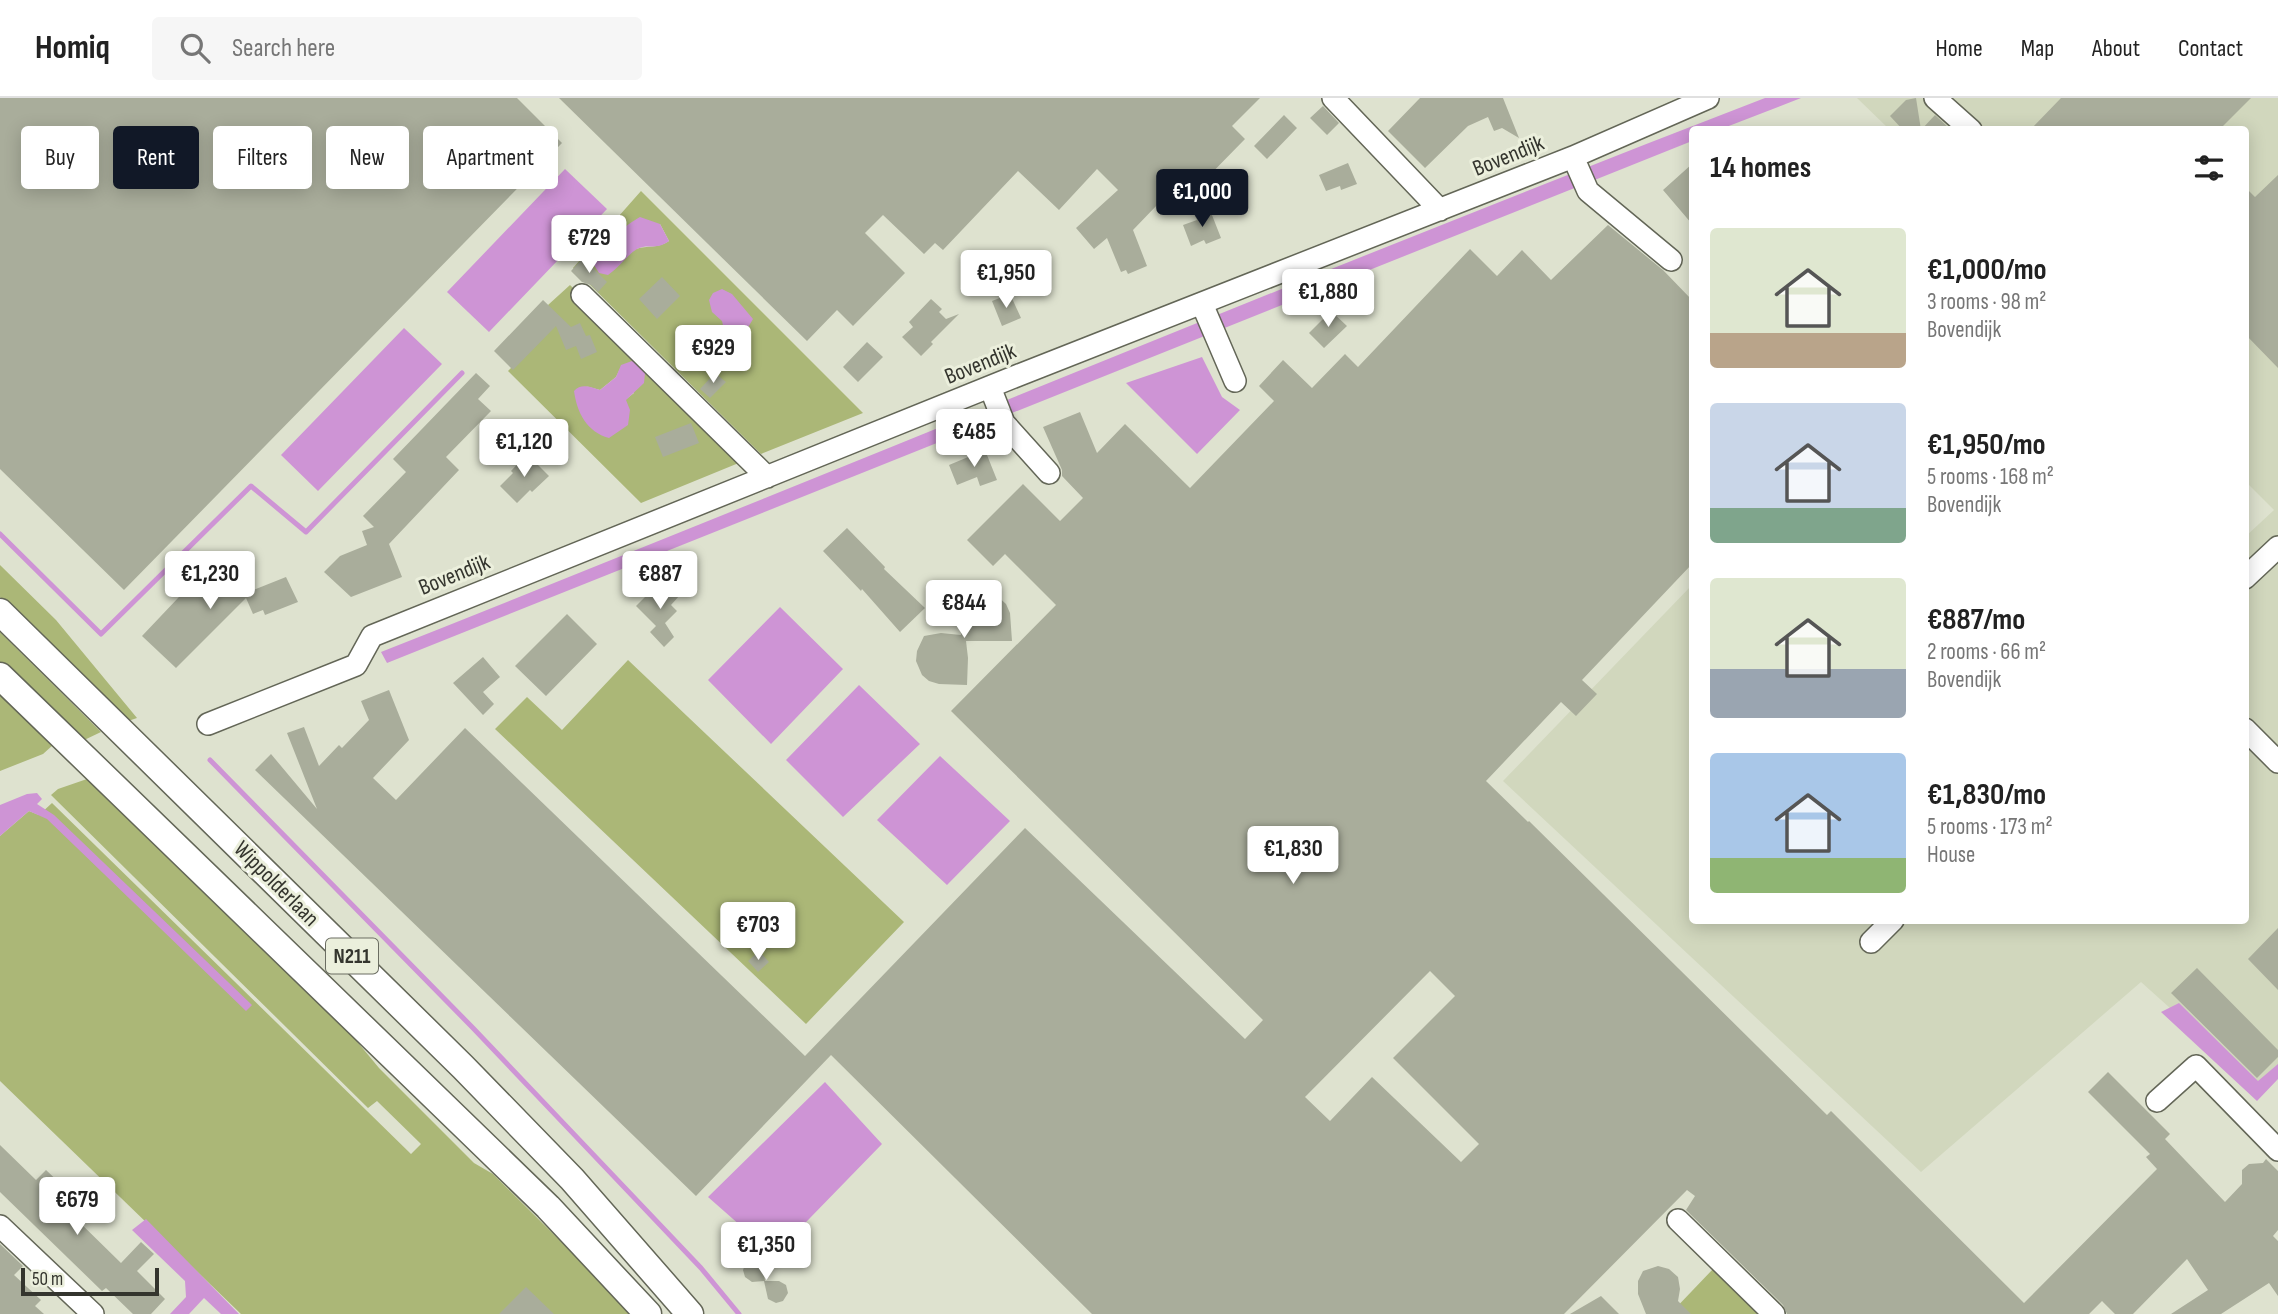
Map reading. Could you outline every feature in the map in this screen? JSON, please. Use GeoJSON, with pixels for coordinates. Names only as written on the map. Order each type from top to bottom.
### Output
{"type":"FeatureCollection","features":[{"type":"Feature","properties":{"kind":"main road","name":"Wippolderlaan"},"geometry":{"type":"LineString","coordinates":[[0,612],[463,1067],[572,1178],[690,1314]]}},
{"type":"Feature","properties":{"kind":"main road","name":"Wippolderlaan"},"geometry":{"type":"LineString","coordinates":[[0,676],[548,1208],[648,1314]]}},
{"type":"Feature","properties":{"kind":"street"},"geometry":{"type":"LineString","coordinates":[[1333,98],[1440,210]]}},
{"type":"Feature","properties":{"kind":"street","name":"Bovendijk"},"geometry":{"type":"LineString","coordinates":[[208,724],[356,665],[372,636],[768,477],[992,393],[1440,210],[1575,161],[1708,98]]}},
{"type":"Feature","properties":{"kind":"street"},"geometry":{"type":"LineString","coordinates":[[1935,98],[1966,126]]}},
{"type":"Feature","properties":{"kind":"street"},"geometry":{"type":"LineString","coordinates":[[1575,161],[1588,191],[1671,260]]}},
{"type":"Feature","properties":{"kind":"street"},"geometry":{"type":"LineString","coordinates":[[582,295],[768,477]]}},
{"type":"Feature","properties":{"kind":"street"},"geometry":{"type":"LineString","coordinates":[[1204,308],[1235,381]]}},
{"type":"Feature","properties":{"kind":"street"},"geometry":{"type":"LineString","coordinates":[[992,393],[1004,423],[1049,473]]}},
{"type":"Feature","properties":{"kind":"street"},"geometry":{"type":"LineString","coordinates":[[2249,574],[2278,547]]}},
{"type":"Feature","properties":{"kind":"street"},"geometry":{"type":"LineString","coordinates":[[2249,733],[2278,762]]}},
{"type":"Feature","properties":{"kind":"street"},"geometry":{"type":"LineString","coordinates":[[1871,942],[1889,924]]}},
{"type":"Feature","properties":{"kind":"street"},"geometry":{"type":"LineString","coordinates":[[2157,1101],[2196,1066],[2278,1150]]}},
{"type":"Feature","properties":{"kind":"street"},"geometry":{"type":"LineString","coordinates":[[1678,1220],[1774,1314]]}},
{"type":"Feature","properties":{"kind":"street"},"geometry":{"type":"LineString","coordinates":[[0,1226],[93,1314]]}},
{"type":"Feature","properties":{"kind":"shaded area"},"geometry":{"type":"Polygon","coordinates":[[[1765,98],[1801,98],[1729,126],[1693,126],[1765,98]]]}},
{"type":"Feature","properties":{"kind":"shaded area"},"geometry":{"type":"Polygon","coordinates":[[[1857,98],[2278,98],[2278,1070],[2257,1086],[2141,982],[1921,1172],[1503,781],[1689,588],[1689,924],[2249,924],[2249,533],[2274,510],[2249,485],[2249,126],[1886,126],[1857,98]]]}},
{"type":"Feature","properties":{"kind":"shaded area"},"geometry":{"type":"Polygon","coordinates":[[[1689,128],[1689,142],[387,663],[381,652],[1418,234],[1689,128]]]}},
{"type":"Feature","properties":{"kind":"shaded area"},"geometry":{"type":"Polygon","coordinates":[[[565,169],[607,209],[489,332],[447,292],[546,189],[558,189],[558,176],[565,169]]]}},
{"type":"Feature","properties":{"kind":"shaded area"},"geometry":{"type":"Polygon","coordinates":[[[640,217],[660,224],[669,241],[660,246],[637,249],[608,275],[599,273],[594,265],[601,251],[620,231],[640,217]]]}},
{"type":"Feature","properties":{"kind":"shaded area"},"geometry":{"type":"Polygon","coordinates":[[[722,289],[732,294],[753,319],[747,329],[728,347],[722,321],[712,312],[709,300],[713,293],[722,289]]]}},
{"type":"Feature","properties":{"kind":"shaded area"},"geometry":{"type":"Polygon","coordinates":[[[404,328],[442,364],[318,491],[281,455],[404,328]]]}},
{"type":"Feature","properties":{"kind":"shaded area"},"geometry":{"type":"Polygon","coordinates":[[[1202,357],[1222,397],[1240,410],[1197,454],[1126,383],[1202,357]]]}},
{"type":"Feature","properties":{"kind":"shaded area"},"geometry":{"type":"Polygon","coordinates":[[[632,361],[641,365],[645,373],[644,383],[626,400],[630,410],[628,425],[609,438],[595,431],[584,420],[574,391],[583,386],[600,390],[616,377],[621,365],[632,361]]]}},
{"type":"Feature","properties":{"kind":"shaded area"},"geometry":{"type":"Polygon","coordinates":[[[780,607],[843,669],[771,744],[708,680],[780,607]]]}},
{"type":"Feature","properties":{"kind":"shaded area"},"geometry":{"type":"Polygon","coordinates":[[[859,685],[920,744],[843,817],[786,760],[859,685]]]}},
{"type":"Feature","properties":{"kind":"shaded area"},"geometry":{"type":"Polygon","coordinates":[[[940,756],[1010,821],[947,885],[877,820],[940,756]]]}},
{"type":"Feature","properties":{"kind":"shaded area"},"geometry":{"type":"Polygon","coordinates":[[[37,793],[42,799],[37,804],[54,815],[252,1005],[246,1011],[47,819],[29,811],[0,836],[0,805],[27,794],[37,793]]]}},
{"type":"Feature","properties":{"kind":"shaded area"},"geometry":{"type":"Polygon","coordinates":[[[2179,1003],[2258,1081],[2278,1064],[2278,1079],[2257,1101],[2161,1012],[2179,1003]]]}},
{"type":"Feature","properties":{"kind":"shaded area"},"geometry":{"type":"Polygon","coordinates":[[[825,1082],[882,1144],[774,1255],[708,1197],[825,1082]]]}},
{"type":"Feature","properties":{"kind":"shaded area"},"geometry":{"type":"Polygon","coordinates":[[[146,1219],[239,1314],[221,1314],[204,1298],[189,1314],[170,1314],[186,1297],[185,1281],[132,1230],[146,1219]]]}},
{"type":"Feature","properties":{"kind":"green space"},"geometry":{"type":"Polygon","coordinates":[[[641,191],[863,413],[761,454],[573,268],[641,191]],[[660,224],[636,249],[660,245],[669,241],[660,224]]]}},
{"type":"Feature","properties":{"kind":"green space"},"geometry":{"type":"Polygon","coordinates":[[[570,285],[746,460],[641,503],[508,371],[554,325],[548,305],[570,285]],[[620,369],[616,377],[600,390],[585,386],[625,400],[634,393],[620,369]]]}},
{"type":"Feature","properties":{"kind":"green space"},"geometry":{"type":"Polygon","coordinates":[[[0,565],[56,620],[137,718],[128,721],[0,597],[0,565]]]}},
{"type":"Feature","properties":{"kind":"green space"},"geometry":{"type":"Polygon","coordinates":[[[0,632],[101,732],[80,742],[0,663],[0,632]]]}},
{"type":"Feature","properties":{"kind":"green space"},"geometry":{"type":"Polygon","coordinates":[[[628,660],[904,922],[806,1024],[495,729],[527,697],[562,730],[628,660]]]}},
{"type":"Feature","properties":{"kind":"green space"},"geometry":{"type":"Polygon","coordinates":[[[0,693],[53,745],[43,754],[0,771],[0,693]]]}},
{"type":"Feature","properties":{"kind":"green space"},"geometry":{"type":"Polygon","coordinates":[[[87,779],[350,1033],[379,1068],[474,1163],[493,1174],[634,1314],[241,1314],[0,1081],[0,836],[29,811],[39,815],[52,803],[411,1154],[421,1144],[377,1101],[368,1108],[51,795],[58,789],[87,779]]]}},
{"type":"Feature","properties":{"kind":"green space"},"geometry":{"type":"Polygon","coordinates":[[[1713,1269],[1759,1314],[1670,1314],[1713,1269]]]}},
{"type":"Feature","properties":{"kind":"building"},"geometry":{"type":"Polygon","coordinates":[[[0,98],[517,98],[545,126],[423,126],[423,189],[517,189],[124,590],[0,469],[0,98]]]}},
{"type":"Feature","properties":{"kind":"building"},"geometry":{"type":"Polygon","coordinates":[[[559,98],[1260,98],[1232,126],[1245,139],[1197,188],[1184,177],[1133,230],[1147,266],[1128,274],[1126,270],[1121,272],[1107,238],[1094,249],[1076,228],[1118,190],[1097,169],[1059,210],[1018,171],[943,250],[935,243],[924,254],[883,215],[865,233],[905,273],[853,326],[837,310],[807,341],[559,98]]]}},
{"type":"Feature","properties":{"kind":"building"},"geometry":{"type":"Polygon","coordinates":[[[1420,98],[1503,98],[1519,138],[1502,128],[1494,131],[1488,117],[1468,126],[1425,168],[1388,131],[1420,98]]]}},
{"type":"Feature","properties":{"kind":"building"},"geometry":{"type":"Polygon","coordinates":[[[1916,98],[1920,126],[1899,126],[1890,116],[1906,100],[1916,98]]]}},
{"type":"Feature","properties":{"kind":"building"},"geometry":{"type":"Polygon","coordinates":[[[2061,98],[2251,98],[2223,126],[2034,126],[2061,98]]]}},
{"type":"Feature","properties":{"kind":"building"},"geometry":{"type":"Polygon","coordinates":[[[1323,106],[1339,123],[1327,135],[1310,118],[1323,106]]]}},
{"type":"Feature","properties":{"kind":"building"},"geometry":{"type":"Polygon","coordinates":[[[1284,115],[1297,128],[1267,159],[1254,146],[1284,115]]]}},
{"type":"Feature","properties":{"kind":"building"},"geometry":{"type":"Polygon","coordinates":[[[1935,115],[1947,126],[1925,126],[1935,115]]]}},
{"type":"Feature","properties":{"kind":"building"},"geometry":{"type":"Polygon","coordinates":[[[1348,163],[1357,184],[1341,190],[1340,186],[1326,191],[1319,175],[1348,163]]]}},
{"type":"Feature","properties":{"kind":"building"},"geometry":{"type":"Polygon","coordinates":[[[1689,167],[1689,220],[1663,190],[1689,167]]]}},
{"type":"Feature","properties":{"kind":"building"},"geometry":{"type":"Polygon","coordinates":[[[2278,175],[2278,368],[2249,338],[2249,191],[2255,197],[2278,175]]]}},
{"type":"Feature","properties":{"kind":"building"},"geometry":{"type":"Polygon","coordinates":[[[1210,210],[1221,238],[1206,244],[1204,240],[1191,246],[1183,225],[1197,220],[1195,216],[1210,210]]]}},
{"type":"Feature","properties":{"kind":"building"},"geometry":{"type":"Polygon","coordinates":[[[1608,225],[1663,270],[1689,297],[1689,567],[1582,680],[1597,694],[1576,716],[1561,702],[1486,781],[1827,1115],[1831,1111],[2024,1303],[2157,1169],[2146,1157],[2150,1154],[2088,1092],[2108,1072],[2170,1134],[2165,1139],[2225,1202],[2242,1184],[2242,1170],[2249,1164],[2263,1163],[2266,1159],[2278,1171],[2278,1230],[2273,1236],[2278,1241],[2278,1296],[2269,1283],[2221,1314],[2171,1314],[2208,1290],[2187,1259],[2133,1314],[2115,1314],[2102,1301],[2089,1314],[1787,1314],[1783,1305],[1686,1210],[1695,1196],[1687,1190],[1564,1314],[1092,1314],[831,1055],[696,1196],[255,770],[271,754],[317,809],[287,733],[304,727],[319,766],[339,745],[342,748],[369,720],[361,701],[389,690],[409,740],[373,778],[396,800],[465,728],[805,1056],[1025,828],[1245,1039],[1263,1020],[951,711],[1056,605],[1005,554],[993,566],[967,540],[1023,484],[1060,521],[1083,498],[1062,476],[1062,470],[1043,427],[1080,412],[1097,453],[1125,424],[1190,488],[1274,401],[1259,386],[1283,360],[1312,388],[1345,354],[1358,367],[1470,249],[1497,276],[1522,250],[1551,280],[1608,225]],[[1430,971],[1305,1097],[1330,1121],[1372,1077],[1461,1162],[1479,1144],[1393,1058],[1455,996],[1430,971]]]}},
{"type":"Feature","properties":{"kind":"building"},"geometry":{"type":"Polygon","coordinates":[[[583,258],[607,282],[598,292],[571,271],[583,258]]]}},
{"type":"Feature","properties":{"kind":"building"},"geometry":{"type":"Polygon","coordinates":[[[662,277],[680,296],[657,319],[639,299],[662,277]]]}},
{"type":"Feature","properties":{"kind":"building"},"geometry":{"type":"Polygon","coordinates":[[[1010,294],[1021,318],[1002,326],[992,301],[1010,294]]]}},
{"type":"Feature","properties":{"kind":"building"},"geometry":{"type":"Polygon","coordinates":[[[931,299],[942,309],[939,312],[946,319],[959,314],[921,356],[902,337],[913,327],[909,322],[931,299]]]}},
{"type":"Feature","properties":{"kind":"building"},"geometry":{"type":"Polygon","coordinates":[[[543,300],[571,327],[580,323],[586,336],[590,335],[597,352],[581,359],[576,346],[566,350],[556,326],[513,370],[494,351],[543,300]]]}},
{"type":"Feature","properties":{"kind":"building"},"geometry":{"type":"Polygon","coordinates":[[[1331,311],[1347,326],[1324,348],[1309,333],[1331,311]]]}},
{"type":"Feature","properties":{"kind":"building"},"geometry":{"type":"Polygon","coordinates":[[[867,342],[883,357],[858,382],[843,367],[867,342]]]}},
{"type":"Feature","properties":{"kind":"building"},"geometry":{"type":"Polygon","coordinates":[[[476,373],[490,386],[478,399],[491,411],[446,457],[459,470],[389,544],[402,577],[351,597],[324,572],[340,556],[367,545],[362,531],[374,527],[363,516],[406,472],[393,459],[476,373]]]}},
{"type":"Feature","properties":{"kind":"building"},"geometry":{"type":"Polygon","coordinates":[[[715,373],[726,382],[710,398],[700,389],[715,373]]]}},
{"type":"Feature","properties":{"kind":"building"},"geometry":{"type":"Polygon","coordinates":[[[691,423],[699,443],[663,457],[655,437],[691,423]]]}},
{"type":"Feature","properties":{"kind":"building"},"geometry":{"type":"Polygon","coordinates":[[[985,450],[997,480],[980,486],[977,477],[957,485],[949,465],[985,450]]]}},
{"type":"Feature","properties":{"kind":"building"},"geometry":{"type":"Polygon","coordinates":[[[527,454],[549,476],[517,503],[500,486],[527,454]]]}},
{"type":"Feature","properties":{"kind":"building"},"geometry":{"type":"Polygon","coordinates":[[[847,528],[884,569],[925,608],[900,632],[823,551],[847,528]]]}},
{"type":"Feature","properties":{"kind":"building"},"geometry":{"type":"Polygon","coordinates":[[[214,560],[248,592],[286,577],[298,602],[265,615],[263,610],[253,614],[246,598],[176,668],[142,636],[214,560]]]}},
{"type":"Feature","properties":{"kind":"building"},"geometry":{"type":"Polygon","coordinates":[[[667,582],[680,595],[671,605],[677,611],[665,623],[674,637],[664,647],[650,632],[656,626],[636,606],[654,588],[658,592],[667,582]]]}},
{"type":"Feature","properties":{"kind":"building"},"geometry":{"type":"Polygon","coordinates":[[[980,593],[995,594],[1006,604],[1010,613],[1012,641],[966,641],[967,685],[929,681],[922,675],[916,661],[924,636],[941,633],[961,635],[960,615],[963,607],[968,599],[980,593]]]}},
{"type":"Feature","properties":{"kind":"building"},"geometry":{"type":"Polygon","coordinates":[[[567,614],[597,644],[546,696],[515,666],[567,614]]]}},
{"type":"Feature","properties":{"kind":"building"},"geometry":{"type":"Polygon","coordinates":[[[483,657],[500,677],[483,692],[494,704],[483,715],[453,683],[483,657]]]}},
{"type":"Feature","properties":{"kind":"building"},"geometry":{"type":"Polygon","coordinates":[[[2278,928],[2278,990],[2248,959],[2278,928]]]}},
{"type":"Feature","properties":{"kind":"building"},"geometry":{"type":"Polygon","coordinates":[[[759,951],[769,962],[758,972],[748,961],[759,951]]]}},
{"type":"Feature","properties":{"kind":"building"},"geometry":{"type":"Polygon","coordinates":[[[2197,968],[2278,1050],[2278,1057],[2257,1078],[2171,993],[2197,968]]]}},
{"type":"Feature","properties":{"kind":"building"},"geometry":{"type":"Polygon","coordinates":[[[0,1145],[36,1180],[46,1170],[65,1188],[61,1191],[80,1209],[73,1216],[121,1263],[141,1242],[154,1254],[137,1271],[165,1299],[151,1314],[133,1314],[106,1288],[102,1291],[0,1192],[0,1145]]]}},
{"type":"Feature","properties":{"kind":"building"},"geometry":{"type":"Polygon","coordinates":[[[0,1244],[23,1266],[14,1275],[41,1300],[35,1306],[44,1314],[0,1314],[0,1244]]]}},
{"type":"Feature","properties":{"kind":"building"},"geometry":{"type":"Polygon","coordinates":[[[756,1260],[763,1264],[765,1281],[779,1281],[786,1285],[788,1293],[783,1301],[776,1303],[768,1299],[764,1281],[752,1282],[745,1277],[745,1265],[756,1260]]]}},
{"type":"Feature","properties":{"kind":"building"},"geometry":{"type":"Polygon","coordinates":[[[1658,1266],[1669,1269],[1678,1277],[1678,1301],[1691,1314],[1646,1314],[1638,1294],[1638,1281],[1643,1271],[1658,1266]]]}},
{"type":"Feature","properties":{"kind":"building"},"geometry":{"type":"Polygon","coordinates":[[[526,1287],[554,1314],[499,1314],[526,1287]]]}},
{"type":"Feature","properties":{"kind":"building"},"geometry":{"type":"Polygon","coordinates":[[[1601,1296],[1619,1314],[1570,1314],[1601,1296]]]}},
{"type":"Feature","properties":{"kind":"waterway"},"geometry":{"type":"LineString","coordinates":[[0,534],[101,634],[251,486],[306,532],[462,373]]}},
{"type":"Feature","properties":{"kind":"waterway"},"geometry":{"type":"LineString","coordinates":[[210,760],[473,1028],[701,1268],[739,1314]]}}]}
